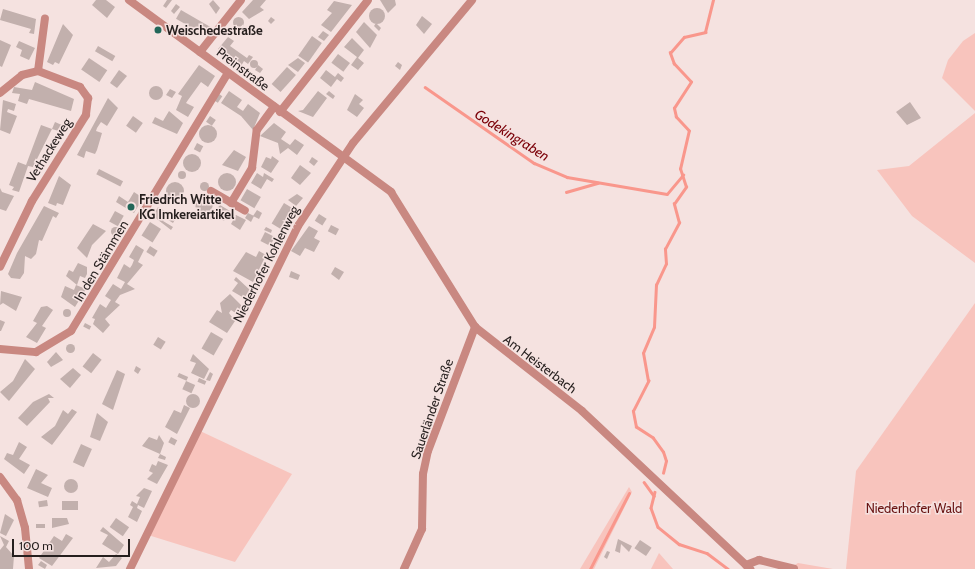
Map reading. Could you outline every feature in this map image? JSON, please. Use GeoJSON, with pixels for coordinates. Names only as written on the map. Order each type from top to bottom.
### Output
{"type":"FeatureCollection","features":[{"type":"Feature","properties":{"kind":"street","name":"Preinstraße"},"geometry":{"type":"LineString","coordinates":[[129,0],[343,157]]}},
{"type":"Feature","properties":{"kind":"street"},"geometry":{"type":"LineString","coordinates":[[200,52],[241,0]]}},
{"type":"Feature","properties":{"kind":"street"},"geometry":{"type":"LineString","coordinates":[[231,203],[252,168],[257,130],[277,110],[368,0]]}},
{"type":"Feature","properties":{"kind":"street","name":"Niederhofer Kohlenweg"},"geometry":{"type":"LineString","coordinates":[[130,569],[284,250],[343,157],[472,0]]}},
{"type":"Feature","properties":{"kind":"street"},"geometry":{"type":"LineString","coordinates":[[0,93],[22,75],[38,71],[45,18]]}},
{"type":"Feature","properties":{"kind":"street","name":"Vethackeweg"},"geometry":{"type":"LineString","coordinates":[[0,267],[32,201],[86,115],[88,98],[80,87],[38,71]]}},
{"type":"Feature","properties":{"kind":"street","name":"In den Stämmen"},"geometry":{"type":"LineString","coordinates":[[0,349],[36,352],[71,331],[228,73]]}},
{"type":"Feature","properties":{"kind":"street","name":"Am Heisterbach"},"geometry":{"type":"LineString","coordinates":[[343,157],[391,192],[401,204],[475,327],[582,411],[748,567]]}},
{"type":"Feature","properties":{"kind":"street"},"geometry":{"type":"LineString","coordinates":[[211,191],[246,211]]}},
{"type":"Feature","properties":{"kind":"street","name":"Sauerländer Straße"},"geometry":{"type":"LineString","coordinates":[[404,569],[422,529],[423,474],[428,451],[475,327]]}},
{"type":"Feature","properties":{"kind":"street"},"geometry":{"type":"LineString","coordinates":[[0,477],[17,500],[25,528],[28,569]]}},
{"type":"Feature","properties":{"kind":"street"},"geometry":{"type":"LineString","coordinates":[[748,567],[759,560],[794,569]]}},
{"type":"Feature","properties":{"kind":"green space"},"geometry":{"type":"Polygon","coordinates":[[[975,33],[975,111],[942,78],[948,60],[963,41],[975,33]]]}},
{"type":"Feature","properties":{"kind":"green space"},"geometry":{"type":"Polygon","coordinates":[[[975,113],[975,263],[912,216],[877,170],[909,166],[975,113]]]}},
{"type":"Feature","properties":{"kind":"green space","name":"Niederhofer Wald"},"geometry":{"type":"Polygon","coordinates":[[[975,303],[975,569],[846,569],[856,471],[975,303]]]}},
{"type":"Feature","properties":{"kind":"green space"},"geometry":{"type":"Polygon","coordinates":[[[198,430],[292,474],[235,562],[148,535],[198,430]]]}},
{"type":"Feature","properties":{"kind":"green space"},"geometry":{"type":"Polygon","coordinates":[[[629,487],[632,492],[594,569],[580,569],[629,487]]]}},
{"type":"Feature","properties":{"kind":"green space"},"geometry":{"type":"Polygon","coordinates":[[[659,553],[673,569],[651,569],[659,553]]]}},
{"type":"Feature","properties":{"kind":"green space"},"geometry":{"type":"Polygon","coordinates":[[[798,563],[833,569],[788,569],[798,563]]]}},
{"type":"Feature","properties":{"kind":"building"},"geometry":{"type":"Polygon","coordinates":[[[96,0],[106,0],[115,7],[107,18],[92,5],[96,0]]]}},
{"type":"Feature","properties":{"kind":"building"},"geometry":{"type":"Polygon","coordinates":[[[167,0],[172,0],[166,8],[163,6],[167,0]]]}},
{"type":"Feature","properties":{"kind":"building"},"geometry":{"type":"Polygon","coordinates":[[[213,0],[220,8],[216,14],[209,4],[213,0]]]}},
{"type":"Feature","properties":{"kind":"building"},"geometry":{"type":"Polygon","coordinates":[[[253,0],[266,0],[260,7],[264,10],[249,19],[242,12],[253,0]]]}},
{"type":"Feature","properties":{"kind":"building"},"geometry":{"type":"Polygon","coordinates":[[[380,0],[395,0],[396,5],[388,13],[380,0]]]}},
{"type":"Feature","properties":{"kind":"building"},"geometry":{"type":"Polygon","coordinates":[[[334,1],[352,5],[331,32],[321,25],[332,13],[327,10],[334,1]]]}},
{"type":"Feature","properties":{"kind":"building"},"geometry":{"type":"Polygon","coordinates":[[[176,4],[180,7],[174,14],[171,11],[176,4]]]}},
{"type":"Feature","properties":{"kind":"building"},"geometry":{"type":"Polygon","coordinates":[[[377,8],[384,13],[385,16],[380,23],[377,24],[370,19],[369,16],[374,9],[377,8]]]}},
{"type":"Feature","properties":{"kind":"building"},"geometry":{"type":"Polygon","coordinates":[[[3,9],[36,19],[34,34],[29,33],[31,29],[0,20],[3,9]]]}},
{"type":"Feature","properties":{"kind":"building"},"geometry":{"type":"Polygon","coordinates":[[[181,10],[210,27],[205,36],[176,19],[181,10]]]}},
{"type":"Feature","properties":{"kind":"building"},"geometry":{"type":"Polygon","coordinates":[[[238,16],[242,18],[244,22],[242,26],[238,28],[234,26],[232,22],[234,18],[238,16]]]}},
{"type":"Feature","properties":{"kind":"building"},"geometry":{"type":"Polygon","coordinates":[[[422,16],[432,24],[424,34],[416,25],[422,16]]]}},
{"type":"Feature","properties":{"kind":"building"},"geometry":{"type":"Polygon","coordinates":[[[271,17],[275,20],[271,24],[268,21],[271,17]]]}},
{"type":"Feature","properties":{"kind":"building"},"geometry":{"type":"Polygon","coordinates":[[[364,22],[377,35],[370,48],[356,32],[364,22]]]}},
{"type":"Feature","properties":{"kind":"building"},"geometry":{"type":"Polygon","coordinates":[[[376,23],[381,28],[379,31],[374,26],[376,23]]]}},
{"type":"Feature","properties":{"kind":"building"},"geometry":{"type":"Polygon","coordinates":[[[63,24],[73,35],[59,64],[55,62],[53,65],[47,62],[63,24]]]}},
{"type":"Feature","properties":{"kind":"building"},"geometry":{"type":"Polygon","coordinates":[[[323,31],[329,35],[324,41],[318,37],[323,31]]]}},
{"type":"Feature","properties":{"kind":"building"},"geometry":{"type":"Polygon","coordinates":[[[312,36],[322,43],[308,63],[298,56],[312,36]]]}},
{"type":"Feature","properties":{"kind":"building"},"geometry":{"type":"Polygon","coordinates":[[[228,37],[234,41],[230,46],[247,58],[249,55],[253,57],[248,64],[244,61],[241,66],[232,62],[218,49],[228,37]]]}},
{"type":"Feature","properties":{"kind":"building"},"geometry":{"type":"Polygon","coordinates":[[[352,38],[364,50],[358,58],[364,63],[358,70],[351,65],[357,57],[344,47],[352,38]]]}},
{"type":"Feature","properties":{"kind":"building"},"geometry":{"type":"Polygon","coordinates":[[[0,40],[11,45],[2,67],[0,66],[0,40]]]}},
{"type":"Feature","properties":{"kind":"building"},"geometry":{"type":"Polygon","coordinates":[[[19,41],[35,48],[29,60],[20,56],[22,50],[16,47],[19,41]]]}},
{"type":"Feature","properties":{"kind":"building"},"geometry":{"type":"Polygon","coordinates":[[[98,46],[115,56],[112,61],[95,51],[98,46]]]}},
{"type":"Feature","properties":{"kind":"building"},"geometry":{"type":"Polygon","coordinates":[[[338,54],[350,63],[343,72],[331,63],[338,54]]]}},
{"type":"Feature","properties":{"kind":"building"},"geometry":{"type":"Polygon","coordinates":[[[89,58],[107,70],[99,82],[81,70],[89,58]]]}},
{"type":"Feature","properties":{"kind":"building"},"geometry":{"type":"Polygon","coordinates":[[[298,58],[305,63],[298,72],[288,65],[298,58]]]}},
{"type":"Feature","properties":{"kind":"building"},"geometry":{"type":"Polygon","coordinates":[[[252,60],[256,60],[258,64],[256,68],[252,68],[250,66],[250,62],[252,60]]]}},
{"type":"Feature","properties":{"kind":"building"},"geometry":{"type":"Polygon","coordinates":[[[398,62],[402,65],[400,70],[395,66],[398,62]]]}},
{"type":"Feature","properties":{"kind":"building"},"geometry":{"type":"Polygon","coordinates":[[[199,65],[215,76],[208,87],[201,82],[186,103],[194,107],[188,117],[176,110],[182,96],[178,94],[199,65]]]}},
{"type":"Feature","properties":{"kind":"building"},"geometry":{"type":"Polygon","coordinates":[[[258,65],[263,69],[260,73],[255,70],[258,65]]]}},
{"type":"Feature","properties":{"kind":"building"},"geometry":{"type":"Polygon","coordinates":[[[287,67],[296,75],[281,92],[272,84],[287,67]]]}},
{"type":"Feature","properties":{"kind":"building"},"geometry":{"type":"Polygon","coordinates":[[[119,70],[127,76],[117,88],[110,83],[119,70]]]}},
{"type":"Feature","properties":{"kind":"building"},"geometry":{"type":"Polygon","coordinates":[[[326,70],[335,77],[338,73],[344,78],[341,82],[337,79],[331,87],[320,78],[326,70]]]}},
{"type":"Feature","properties":{"kind":"building"},"geometry":{"type":"Polygon","coordinates":[[[35,82],[74,99],[71,111],[29,99],[27,104],[18,101],[20,94],[12,93],[14,87],[32,90],[35,82]]]}},
{"type":"Feature","properties":{"kind":"building"},"geometry":{"type":"Polygon","coordinates":[[[153,86],[159,86],[163,90],[163,96],[159,100],[153,100],[149,96],[149,90],[153,86]]]}},
{"type":"Feature","properties":{"kind":"building"},"geometry":{"type":"Polygon","coordinates":[[[170,89],[176,92],[172,98],[166,95],[170,89]]]}},
{"type":"Feature","properties":{"kind":"building"},"geometry":{"type":"Polygon","coordinates":[[[229,91],[242,100],[237,107],[243,111],[248,104],[260,113],[253,130],[241,116],[221,103],[229,91]]]}},
{"type":"Feature","properties":{"kind":"building"},"geometry":{"type":"Polygon","coordinates":[[[318,91],[327,98],[313,117],[298,111],[303,110],[318,91]]]}},
{"type":"Feature","properties":{"kind":"building"},"geometry":{"type":"Polygon","coordinates":[[[329,91],[335,96],[333,99],[326,94],[329,91]]]}},
{"type":"Feature","properties":{"kind":"building"},"geometry":{"type":"Polygon","coordinates":[[[219,94],[222,96],[218,103],[215,101],[219,94]]]}},
{"type":"Feature","properties":{"kind":"building"},"geometry":{"type":"Polygon","coordinates":[[[355,94],[363,100],[359,104],[364,108],[357,117],[347,110],[355,94]]]}},
{"type":"Feature","properties":{"kind":"building"},"geometry":{"type":"Polygon","coordinates":[[[108,98],[118,108],[107,126],[101,122],[97,128],[96,131],[102,133],[95,154],[86,151],[84,158],[77,155],[108,98]]]}},
{"type":"Feature","properties":{"kind":"building"},"geometry":{"type":"Polygon","coordinates":[[[3,100],[16,104],[14,111],[8,109],[7,112],[17,116],[10,134],[0,130],[3,100]]]}},
{"type":"Feature","properties":{"kind":"building"},"geometry":{"type":"Polygon","coordinates":[[[910,102],[921,118],[907,125],[896,112],[910,102]]]}},
{"type":"Feature","properties":{"kind":"building"},"geometry":{"type":"Polygon","coordinates":[[[169,111],[183,123],[177,134],[152,123],[155,117],[163,121],[169,111]]]}},
{"type":"Feature","properties":{"kind":"building"},"geometry":{"type":"Polygon","coordinates":[[[133,116],[143,123],[136,133],[126,126],[133,116]]]}},
{"type":"Feature","properties":{"kind":"building"},"geometry":{"type":"Polygon","coordinates":[[[210,116],[216,120],[212,126],[206,122],[210,116]]]}},
{"type":"Feature","properties":{"kind":"building"},"geometry":{"type":"Polygon","coordinates":[[[55,122],[64,126],[62,132],[52,129],[55,122]]]}},
{"type":"Feature","properties":{"kind":"building"},"geometry":{"type":"Polygon","coordinates":[[[274,123],[286,132],[281,139],[290,145],[295,139],[304,145],[297,155],[288,148],[280,154],[278,143],[260,136],[274,123]]]}},
{"type":"Feature","properties":{"kind":"building"},"geometry":{"type":"Polygon","coordinates":[[[41,125],[52,129],[33,167],[28,166],[19,192],[12,190],[14,187],[9,185],[18,162],[26,165],[41,125]]]}},
{"type":"Feature","properties":{"kind":"building"},"geometry":{"type":"Polygon","coordinates":[[[208,125],[214,128],[217,134],[214,140],[208,143],[202,140],[199,134],[202,128],[208,125]]]}},
{"type":"Feature","properties":{"kind":"building"},"geometry":{"type":"Polygon","coordinates":[[[197,143],[203,146],[200,152],[194,149],[197,143]]]}},
{"type":"Feature","properties":{"kind":"building"},"geometry":{"type":"Polygon","coordinates":[[[234,150],[246,157],[238,171],[222,165],[234,150]]]}},
{"type":"Feature","properties":{"kind":"building"},"geometry":{"type":"Polygon","coordinates":[[[192,154],[198,157],[201,163],[198,169],[192,172],[186,169],[183,163],[186,157],[192,154]]]}},
{"type":"Feature","properties":{"kind":"building"},"geometry":{"type":"Polygon","coordinates":[[[272,156],[279,161],[271,173],[261,167],[266,157],[271,159],[272,156]]]}},
{"type":"Feature","properties":{"kind":"building"},"geometry":{"type":"Polygon","coordinates":[[[312,157],[318,161],[314,166],[309,162],[312,157]]]}},
{"type":"Feature","properties":{"kind":"building"},"geometry":{"type":"Polygon","coordinates":[[[300,165],[311,173],[300,185],[291,178],[300,165]]]}},
{"type":"Feature","properties":{"kind":"building"},"geometry":{"type":"Polygon","coordinates":[[[99,169],[123,181],[120,187],[96,174],[99,169]]]}},
{"type":"Feature","properties":{"kind":"building"},"geometry":{"type":"Polygon","coordinates":[[[180,171],[184,171],[186,175],[184,179],[180,179],[178,177],[178,173],[180,171]]]}},
{"type":"Feature","properties":{"kind":"building"},"geometry":{"type":"Polygon","coordinates":[[[227,173],[233,176],[236,182],[233,188],[227,191],[221,188],[218,182],[221,176],[227,173]]]}},
{"type":"Feature","properties":{"kind":"building"},"geometry":{"type":"Polygon","coordinates":[[[257,173],[263,177],[264,173],[274,179],[272,182],[267,179],[261,189],[251,183],[257,173]]]}},
{"type":"Feature","properties":{"kind":"building"},"geometry":{"type":"Polygon","coordinates":[[[59,176],[71,185],[63,205],[57,203],[56,206],[48,203],[59,176]]]}},
{"type":"Feature","properties":{"kind":"building"},"geometry":{"type":"Polygon","coordinates":[[[171,182],[179,182],[184,187],[182,198],[179,200],[171,200],[166,195],[166,187],[171,182]]]}},
{"type":"Feature","properties":{"kind":"building"},"geometry":{"type":"Polygon","coordinates":[[[202,182],[206,182],[208,186],[206,190],[202,190],[200,188],[200,184],[202,182]]]}},
{"type":"Feature","properties":{"kind":"building"},"geometry":{"type":"Polygon","coordinates":[[[0,188],[2,192],[14,196],[6,211],[0,209],[0,188]]]}},
{"type":"Feature","properties":{"kind":"building"},"geometry":{"type":"Polygon","coordinates":[[[247,189],[261,197],[254,208],[240,200],[247,189]]]}},
{"type":"Feature","properties":{"kind":"building","name":"Friedrich Witte KG Imkereiartikel"},"geometry":{"type":"Polygon","coordinates":[[[134,192],[143,198],[134,213],[116,202],[119,196],[128,202],[134,192]]]}},
{"type":"Feature","properties":{"kind":"building"},"geometry":{"type":"Polygon","coordinates":[[[297,194],[303,198],[296,206],[288,200],[297,194]]]}},
{"type":"Feature","properties":{"kind":"building"},"geometry":{"type":"Polygon","coordinates":[[[204,195],[210,198],[213,204],[210,210],[204,213],[198,210],[195,204],[198,198],[204,195]]]}},
{"type":"Feature","properties":{"kind":"building"},"geometry":{"type":"Polygon","coordinates":[[[284,203],[294,209],[282,230],[272,224],[284,203]]]}},
{"type":"Feature","properties":{"kind":"building"},"geometry":{"type":"Polygon","coordinates":[[[220,205],[230,211],[224,221],[214,215],[212,220],[209,218],[220,205]]]}},
{"type":"Feature","properties":{"kind":"building"},"geometry":{"type":"Polygon","coordinates":[[[44,206],[59,213],[56,218],[53,216],[42,241],[39,240],[36,254],[31,259],[25,256],[24,273],[20,279],[11,278],[8,274],[17,253],[44,206]]]}},
{"type":"Feature","properties":{"kind":"building"},"geometry":{"type":"Polygon","coordinates":[[[158,207],[176,218],[173,223],[165,218],[163,221],[173,227],[171,230],[153,216],[158,207]]]}},
{"type":"Feature","properties":{"kind":"building"},"geometry":{"type":"Polygon","coordinates":[[[257,210],[262,213],[259,219],[253,216],[257,210]]]}},
{"type":"Feature","properties":{"kind":"building"},"geometry":{"type":"Polygon","coordinates":[[[115,211],[124,216],[118,226],[109,221],[115,211]]]}},
{"type":"Feature","properties":{"kind":"building"},"geometry":{"type":"Polygon","coordinates":[[[248,213],[254,216],[251,222],[245,218],[248,213]]]}},
{"type":"Feature","properties":{"kind":"building"},"geometry":{"type":"Polygon","coordinates":[[[319,214],[327,219],[322,226],[315,221],[319,214]]]}},
{"type":"Feature","properties":{"kind":"building"},"geometry":{"type":"Polygon","coordinates":[[[236,215],[246,220],[240,230],[231,224],[236,215]]]}},
{"type":"Feature","properties":{"kind":"building"},"geometry":{"type":"Polygon","coordinates":[[[150,222],[161,229],[153,242],[142,236],[150,222]]]}},
{"type":"Feature","properties":{"kind":"building"},"geometry":{"type":"Polygon","coordinates":[[[93,224],[106,231],[92,245],[87,258],[77,248],[93,224]]]}},
{"type":"Feature","properties":{"kind":"building"},"geometry":{"type":"Polygon","coordinates":[[[331,225],[339,229],[336,235],[328,231],[331,225]]]}},
{"type":"Feature","properties":{"kind":"building"},"geometry":{"type":"Polygon","coordinates":[[[115,226],[120,231],[115,236],[110,231],[115,226]]]}},
{"type":"Feature","properties":{"kind":"building"},"geometry":{"type":"Polygon","coordinates":[[[309,226],[318,231],[314,238],[320,241],[314,252],[305,248],[300,256],[291,251],[309,226]]]}},
{"type":"Feature","properties":{"kind":"building"},"geometry":{"type":"Polygon","coordinates":[[[266,227],[272,230],[271,233],[264,230],[266,227]]]}},
{"type":"Feature","properties":{"kind":"building"},"geometry":{"type":"Polygon","coordinates":[[[265,232],[275,237],[270,246],[260,241],[265,232]]]}},
{"type":"Feature","properties":{"kind":"building"},"geometry":{"type":"Polygon","coordinates":[[[136,245],[144,250],[138,262],[143,265],[127,284],[135,289],[120,295],[115,302],[120,305],[105,319],[110,325],[103,333],[93,324],[95,319],[92,318],[100,304],[106,308],[111,300],[105,296],[113,284],[121,289],[125,282],[117,278],[124,264],[130,268],[132,265],[134,260],[129,257],[136,245]]]}},
{"type":"Feature","properties":{"kind":"building"},"geometry":{"type":"Polygon","coordinates":[[[150,246],[158,251],[154,257],[146,252],[150,246]]]}},
{"type":"Feature","properties":{"kind":"building"},"geometry":{"type":"Polygon","coordinates":[[[259,251],[266,255],[253,282],[233,271],[246,252],[256,257],[259,251]]]}},
{"type":"Feature","properties":{"kind":"building"},"geometry":{"type":"Polygon","coordinates":[[[78,263],[87,267],[87,274],[85,278],[80,276],[77,285],[66,276],[69,270],[73,272],[78,263]]]}},
{"type":"Feature","properties":{"kind":"building"},"geometry":{"type":"Polygon","coordinates":[[[335,267],[344,272],[339,280],[331,274],[335,267]]]}},
{"type":"Feature","properties":{"kind":"building"},"geometry":{"type":"Polygon","coordinates":[[[291,271],[300,275],[298,280],[289,277],[291,271]]]}},
{"type":"Feature","properties":{"kind":"building"},"geometry":{"type":"Polygon","coordinates":[[[236,277],[250,290],[244,298],[232,291],[238,283],[234,280],[236,277]]]}},
{"type":"Feature","properties":{"kind":"building"},"geometry":{"type":"Polygon","coordinates":[[[76,285],[86,289],[75,307],[61,297],[65,286],[74,290],[76,285]]]}},
{"type":"Feature","properties":{"kind":"building"},"geometry":{"type":"Polygon","coordinates":[[[1,291],[22,297],[16,311],[3,303],[0,305],[1,291]]]}},
{"type":"Feature","properties":{"kind":"building"},"geometry":{"type":"Polygon","coordinates":[[[230,294],[242,306],[237,314],[231,310],[229,313],[235,321],[227,333],[209,322],[217,310],[222,313],[220,303],[230,294]]]}},
{"type":"Feature","properties":{"kind":"building"},"geometry":{"type":"Polygon","coordinates":[[[47,306],[53,310],[42,326],[46,328],[37,343],[26,337],[37,323],[33,321],[41,307],[47,306]]]}},
{"type":"Feature","properties":{"kind":"building"},"geometry":{"type":"Polygon","coordinates":[[[65,309],[69,309],[71,313],[69,317],[65,317],[63,315],[63,311],[65,309]]]}},
{"type":"Feature","properties":{"kind":"building"},"geometry":{"type":"Polygon","coordinates":[[[0,320],[5,322],[1,331],[0,331],[0,320]]]}},
{"type":"Feature","properties":{"kind":"building"},"geometry":{"type":"Polygon","coordinates":[[[85,323],[91,326],[89,330],[83,327],[85,323]]]}},
{"type":"Feature","properties":{"kind":"building"},"geometry":{"type":"Polygon","coordinates":[[[211,332],[223,339],[214,355],[202,348],[211,332]]]}},
{"type":"Feature","properties":{"kind":"building"},"geometry":{"type":"Polygon","coordinates":[[[158,337],[166,342],[161,349],[153,345],[158,337]]]}},
{"type":"Feature","properties":{"kind":"building"},"geometry":{"type":"Polygon","coordinates":[[[70,343],[75,348],[70,353],[65,348],[70,343]]]}},
{"type":"Feature","properties":{"kind":"building"},"geometry":{"type":"Polygon","coordinates":[[[56,352],[63,360],[51,367],[47,362],[56,352]]]}},
{"type":"Feature","properties":{"kind":"building"},"geometry":{"type":"Polygon","coordinates":[[[93,353],[102,360],[91,373],[83,366],[93,353]]]}},
{"type":"Feature","properties":{"kind":"building"},"geometry":{"type":"Polygon","coordinates":[[[193,354],[209,369],[204,379],[191,373],[196,363],[190,361],[193,354]]]}},
{"type":"Feature","properties":{"kind":"building"},"geometry":{"type":"Polygon","coordinates":[[[25,359],[35,369],[9,401],[0,392],[13,381],[25,359]]]}},
{"type":"Feature","properties":{"kind":"building"},"geometry":{"type":"Polygon","coordinates":[[[136,366],[141,369],[138,374],[134,371],[136,366]]]}},
{"type":"Feature","properties":{"kind":"building"},"geometry":{"type":"Polygon","coordinates":[[[73,368],[81,375],[70,388],[60,379],[73,368]]]}},
{"type":"Feature","properties":{"kind":"building"},"geometry":{"type":"Polygon","coordinates":[[[117,370],[125,374],[113,410],[102,404],[117,370]]]}},
{"type":"Feature","properties":{"kind":"building"},"geometry":{"type":"Polygon","coordinates":[[[210,372],[213,374],[210,381],[206,380],[210,372]]]}},
{"type":"Feature","properties":{"kind":"building"},"geometry":{"type":"Polygon","coordinates":[[[179,373],[188,377],[187,381],[177,377],[179,373]]]}},
{"type":"Feature","properties":{"kind":"building"},"geometry":{"type":"Polygon","coordinates":[[[199,378],[206,381],[205,385],[197,382],[199,378]]]}},
{"type":"Feature","properties":{"kind":"building"},"geometry":{"type":"Polygon","coordinates":[[[186,381],[195,385],[191,393],[182,389],[186,381]]]}},
{"type":"Feature","properties":{"kind":"building"},"geometry":{"type":"Polygon","coordinates":[[[49,394],[54,398],[48,398],[50,402],[27,426],[18,418],[33,402],[49,394]]]}},
{"type":"Feature","properties":{"kind":"building"},"geometry":{"type":"Polygon","coordinates":[[[193,394],[198,396],[200,401],[198,406],[193,408],[188,406],[186,401],[188,396],[193,394]]]}},
{"type":"Feature","properties":{"kind":"building"},"geometry":{"type":"Polygon","coordinates":[[[184,405],[190,408],[177,434],[165,427],[174,410],[181,413],[184,405]]]}},
{"type":"Feature","properties":{"kind":"building"},"geometry":{"type":"Polygon","coordinates":[[[72,409],[77,412],[52,445],[41,437],[55,426],[63,410],[68,414],[72,409]]]}},
{"type":"Feature","properties":{"kind":"building"},"geometry":{"type":"Polygon","coordinates":[[[97,413],[108,422],[100,441],[90,437],[97,413]]]}},
{"type":"Feature","properties":{"kind":"building"},"geometry":{"type":"Polygon","coordinates":[[[159,435],[164,443],[160,454],[142,446],[149,437],[157,440],[159,435]]]}},
{"type":"Feature","properties":{"kind":"building"},"geometry":{"type":"Polygon","coordinates":[[[171,437],[177,440],[175,446],[168,442],[171,437]]]}},
{"type":"Feature","properties":{"kind":"building"},"geometry":{"type":"Polygon","coordinates":[[[19,442],[27,447],[19,459],[30,465],[24,474],[4,459],[7,453],[13,455],[19,442]]]}},
{"type":"Feature","properties":{"kind":"building"},"geometry":{"type":"Polygon","coordinates":[[[81,444],[92,449],[84,467],[73,462],[81,444]]]}},
{"type":"Feature","properties":{"kind":"building"},"geometry":{"type":"Polygon","coordinates":[[[160,454],[166,457],[165,460],[158,458],[160,454]]]}},
{"type":"Feature","properties":{"kind":"building"},"geometry":{"type":"Polygon","coordinates":[[[158,461],[168,465],[157,484],[147,479],[153,473],[149,471],[152,464],[156,466],[158,461]]]}},
{"type":"Feature","properties":{"kind":"building"},"geometry":{"type":"Polygon","coordinates":[[[36,469],[48,475],[41,483],[52,488],[48,497],[27,488],[36,469]]]}},
{"type":"Feature","properties":{"kind":"building"},"geometry":{"type":"Polygon","coordinates":[[[68,479],[74,479],[78,483],[78,489],[74,493],[68,493],[64,489],[64,483],[68,479]]]}},
{"type":"Feature","properties":{"kind":"building"},"geometry":{"type":"Polygon","coordinates":[[[144,488],[152,491],[144,508],[138,505],[137,508],[142,511],[137,522],[128,517],[133,507],[130,505],[132,501],[137,504],[140,497],[136,496],[144,488]]]}},
{"type":"Feature","properties":{"kind":"building"},"geometry":{"type":"Polygon","coordinates":[[[47,500],[48,506],[39,507],[38,501],[47,500]]]}},
{"type":"Feature","properties":{"kind":"building"},"geometry":{"type":"Polygon","coordinates":[[[62,501],[78,501],[78,510],[62,510],[62,501]]]}},
{"type":"Feature","properties":{"kind":"building"},"geometry":{"type":"Polygon","coordinates":[[[5,514],[14,520],[6,536],[0,533],[5,514]]]}},
{"type":"Feature","properties":{"kind":"building"},"geometry":{"type":"Polygon","coordinates":[[[52,518],[67,518],[69,524],[52,528],[52,518]]]}},
{"type":"Feature","properties":{"kind":"building"},"geometry":{"type":"Polygon","coordinates":[[[116,518],[129,527],[123,536],[110,527],[116,518]]]}},
{"type":"Feature","properties":{"kind":"building"},"geometry":{"type":"Polygon","coordinates":[[[36,524],[45,524],[45,528],[36,528],[36,524]]]}},
{"type":"Feature","properties":{"kind":"building"},"geometry":{"type":"Polygon","coordinates":[[[103,527],[124,545],[118,554],[102,544],[108,535],[100,531],[103,527]]]}},
{"type":"Feature","properties":{"kind":"building"},"geometry":{"type":"Polygon","coordinates":[[[66,534],[73,538],[52,566],[39,558],[54,536],[62,541],[66,534]]]}},
{"type":"Feature","properties":{"kind":"building"},"geometry":{"type":"Polygon","coordinates":[[[0,536],[9,541],[6,547],[14,556],[13,569],[0,569],[0,550],[4,545],[0,536]]]}},
{"type":"Feature","properties":{"kind":"building"},"geometry":{"type":"Polygon","coordinates":[[[618,539],[632,546],[629,552],[621,544],[620,553],[615,551],[618,539]]]}},
{"type":"Feature","properties":{"kind":"building"},"geometry":{"type":"Polygon","coordinates":[[[640,540],[652,548],[646,556],[634,548],[640,540]]]}},
{"type":"Feature","properties":{"kind":"building"},"geometry":{"type":"Polygon","coordinates":[[[607,551],[610,552],[607,559],[604,557],[607,551]]]}},
{"type":"Feature","properties":{"kind":"building"},"geometry":{"type":"Polygon","coordinates":[[[116,554],[122,558],[116,566],[96,568],[103,557],[109,562],[116,554]]]}},
{"type":"Feature","properties":{"kind":"building"},"geometry":{"type":"Polygon","coordinates":[[[41,561],[47,565],[45,569],[38,565],[41,561]]]}},
{"type":"Feature","properties":{"kind":"waterway"},"geometry":{"type":"LineString","coordinates":[[663,473],[666,461],[663,452],[653,438],[636,427],[633,411],[648,381],[643,353],[654,327],[656,285],[666,264],[665,249],[679,223],[674,204],[686,187],[680,169],[689,131],[676,117],[674,108],[691,82],[674,64],[670,53],[684,37],[705,32],[713,0]]}},
{"type":"Feature","properties":{"kind":"waterway","name":"Godekingraben"},"geometry":{"type":"LineString","coordinates":[[425,87],[534,163],[567,177],[667,194],[683,175]]}},
{"type":"Feature","properties":{"kind":"waterway"},"geometry":{"type":"LineString","coordinates":[[566,192],[598,183]]}},
{"type":"Feature","properties":{"kind":"waterway"},"geometry":{"type":"LineString","coordinates":[[644,482],[654,496]]}},
{"type":"Feature","properties":{"kind":"waterway"},"geometry":{"type":"LineString","coordinates":[[655,492],[651,508],[658,527],[679,544],[707,553],[728,569]]}},
{"type":"Feature","properties":{"kind":"waterway"},"geometry":{"type":"LineString","coordinates":[[590,569],[629,493]]}},
{"type":"Feature","properties":{"kind":"place","name":"Weischedestraße"},"geometry":{"type":"Point","coordinates":[158,30]}},
{"type":"Feature","properties":{"kind":"place","name":"Friedrich Witte KG Imkereiartikel"},"geometry":{"type":"Point","coordinates":[131,207]}}]}
